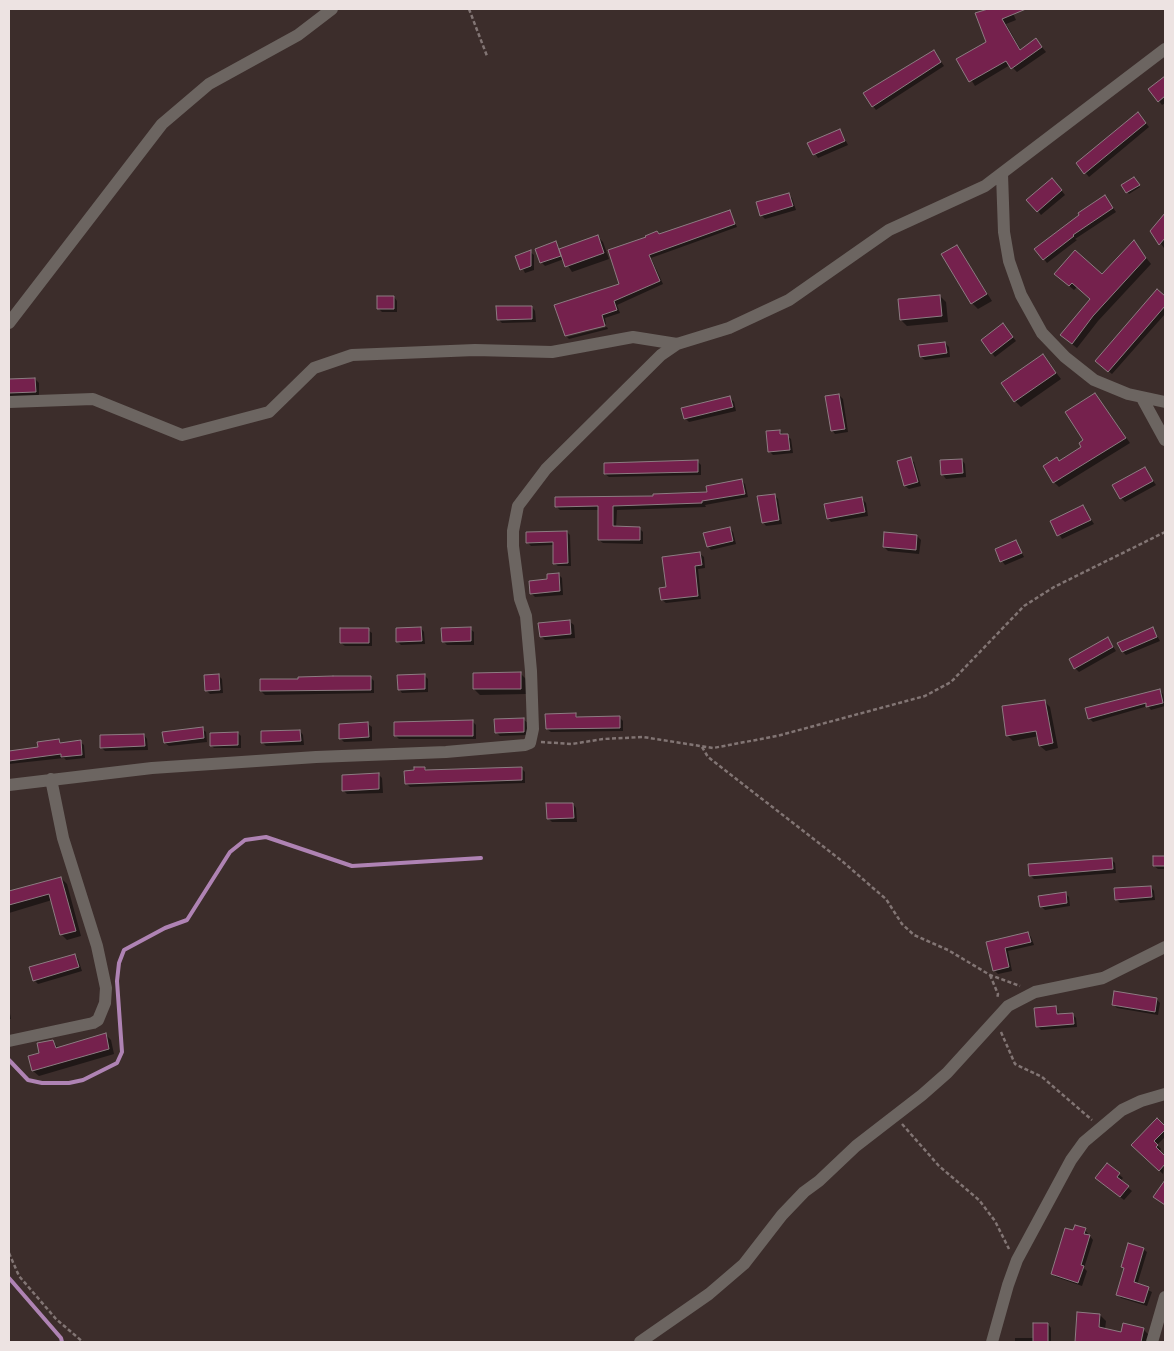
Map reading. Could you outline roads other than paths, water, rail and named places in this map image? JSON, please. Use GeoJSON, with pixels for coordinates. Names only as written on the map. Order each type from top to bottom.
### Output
{"type":"FeatureCollection","features":[{"type":"Feature","properties":{"kind":"street"},"geometry":{"type":"LineString","coordinates":[[9,323],[162,124],[209,84],[298,35],[332,9]]}},
{"type":"Feature","properties":{"kind":"street"},"geometry":{"type":"LineString","coordinates":[[9,785],[152,768],[316,757],[446,752],[525,745],[533,738],[531,671],[526,616],[520,598],[513,546],[518,506],[546,468],[661,355],[677,344],[729,328],[789,300],[888,230],[984,186],[1165,49]]}},
{"type":"Feature","properties":{"kind":"street"},"geometry":{"type":"LineString","coordinates":[[1002,174],[1007,253],[1020,295],[1034,321],[1065,357],[1094,380],[1142,398],[1165,402]]}},
{"type":"Feature","properties":{"kind":"street"},"geometry":{"type":"LineString","coordinates":[[9,402],[94,399],[182,435],[269,412],[314,368],[352,355],[476,350],[552,352],[633,338],[677,344]]}},
{"type":"Feature","properties":{"kind":"street"},"geometry":{"type":"LineString","coordinates":[[1142,398],[1165,440]]}},
{"type":"Feature","properties":{"kind":"street"},"geometry":{"type":"LineString","coordinates":[[9,1041],[93,1023],[98,1020],[105,1003],[106,988],[98,946],[63,838],[51,779]]}},
{"type":"Feature","properties":{"kind":"street"},"geometry":{"type":"LineString","coordinates":[[640,1342],[709,1294],[744,1264],[782,1216],[804,1192],[819,1181],[856,1146],[896,1118],[947,1072],[1008,1006],[1035,992],[1103,978],[1165,947]]}},
{"type":"Feature","properties":{"kind":"street"},"geometry":{"type":"LineString","coordinates":[[992,1342],[1017,1260],[1060,1178],[1084,1142],[1122,1110],[1165,1094]]}},
{"type":"Feature","properties":{"kind":"street"},"geometry":{"type":"LineString","coordinates":[[1152,1342],[1165,1297]]}},
{"type":"Feature","properties":{"kind":"waterway"},"geometry":{"type":"LineString","coordinates":[[9,1060],[28,1080],[42,1083],[69,1083],[83,1080],[117,1063],[122,1052],[117,981],[119,963],[124,950],[165,928],[187,920],[230,852],[245,840],[266,837],[352,866],[481,858]]}},
{"type":"Feature","properties":{"kind":"waterway"},"geometry":{"type":"LineString","coordinates":[[9,1278],[61,1338],[62,1342]]}}]}
